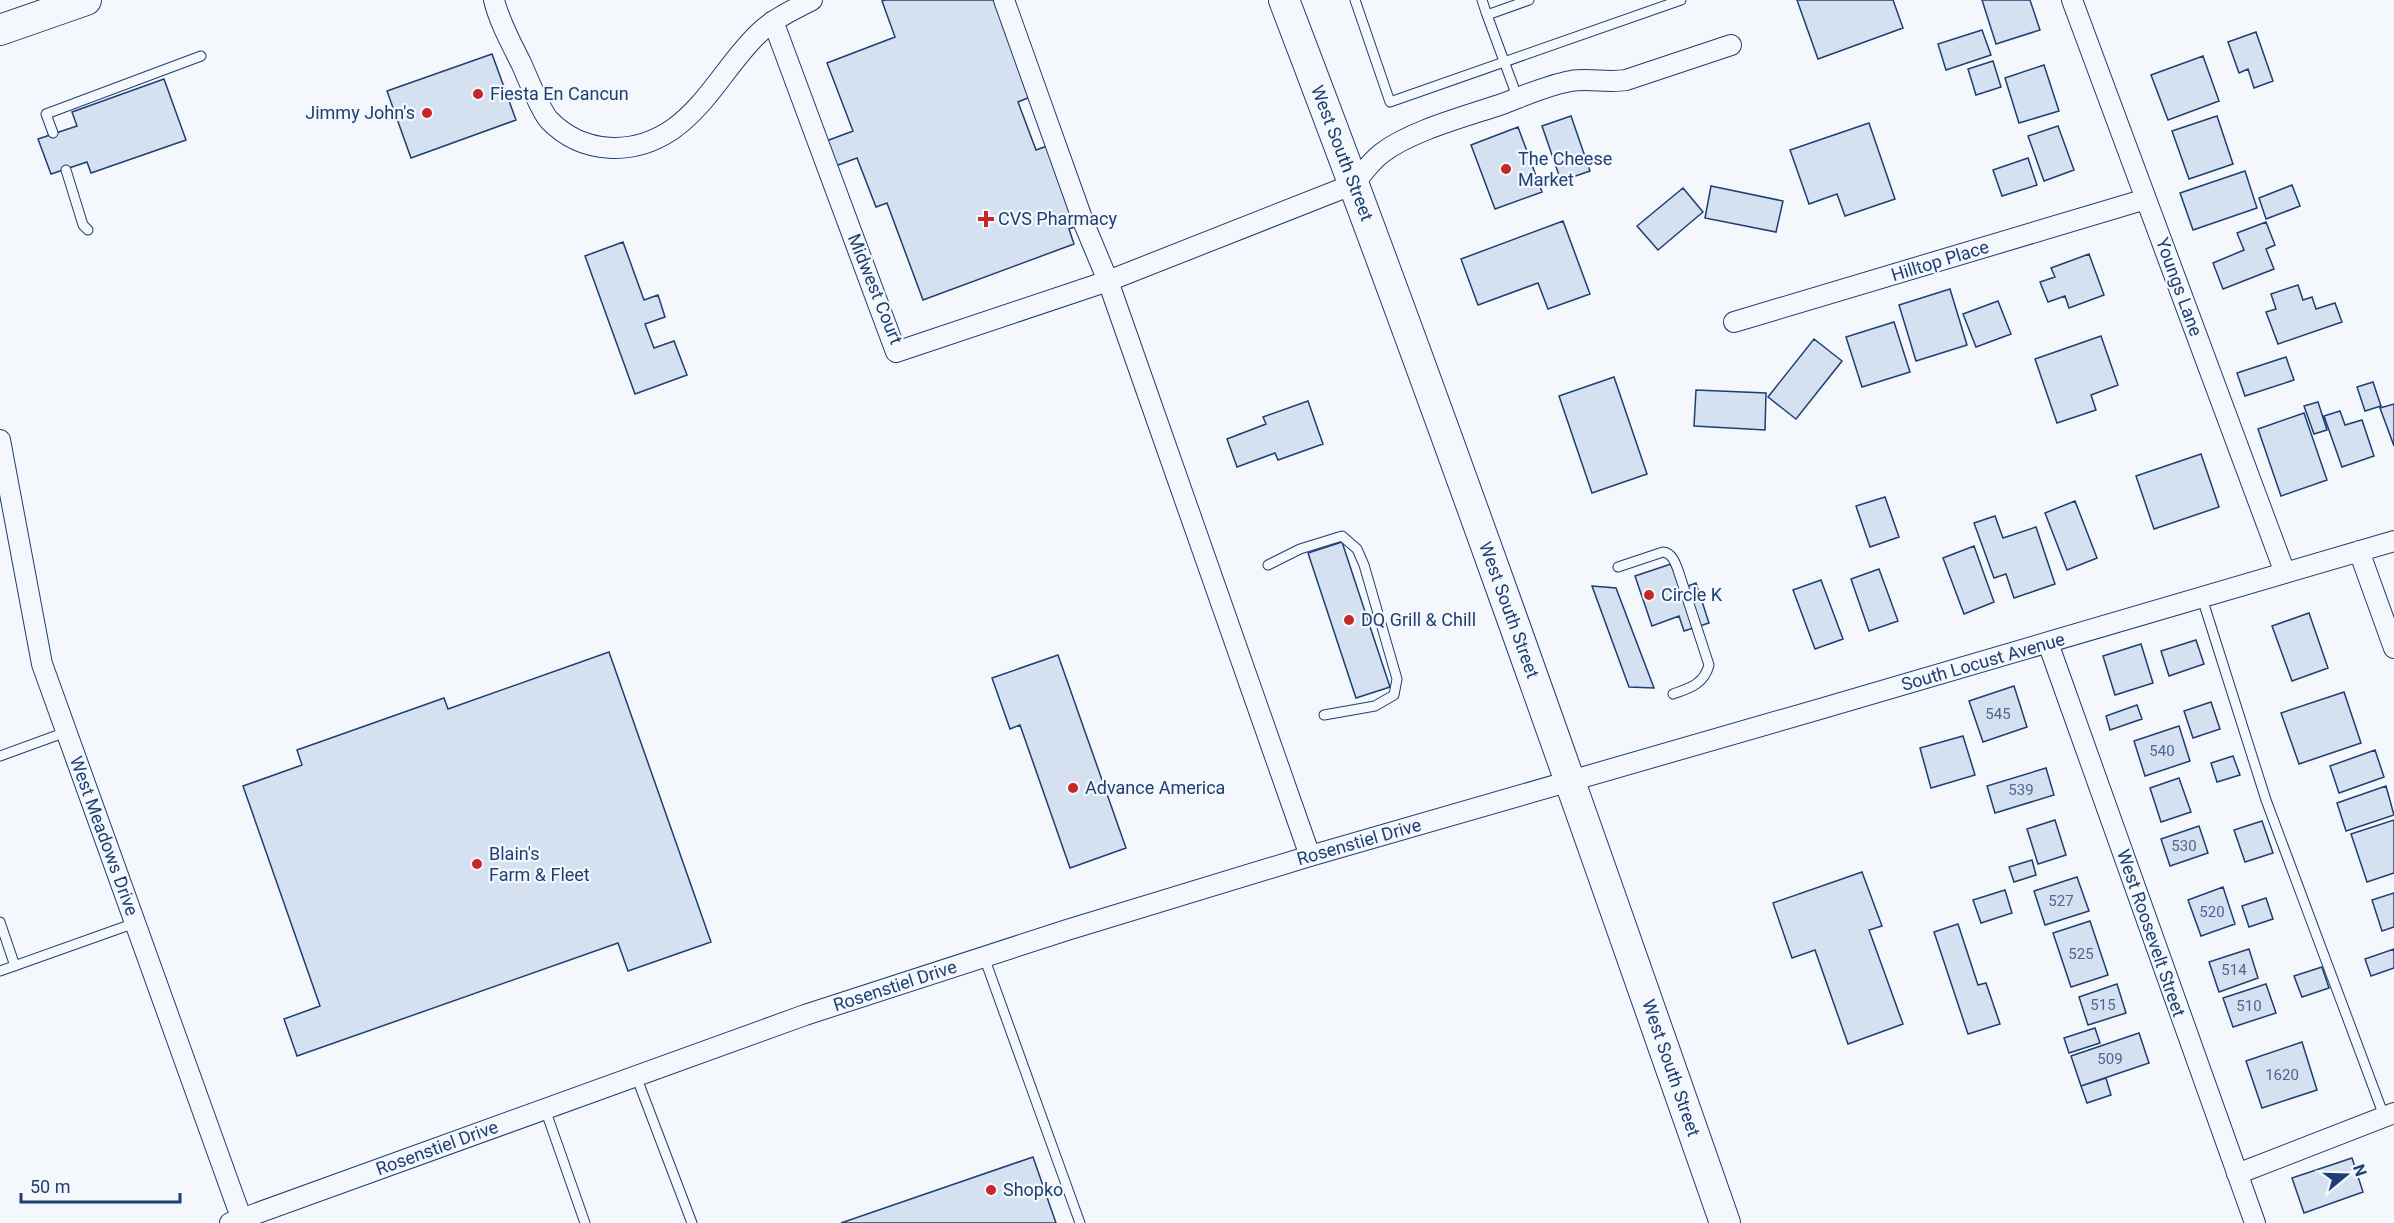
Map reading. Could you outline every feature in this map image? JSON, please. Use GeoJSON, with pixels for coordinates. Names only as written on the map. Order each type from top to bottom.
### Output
{"type":"FeatureCollection","features":[{"type":"Feature","properties":{"kind":"main road"},"geometry":{"type":"LineString","coordinates":[[0,30],[86,0]]}},
{"type":"Feature","properties":{"kind":"main road","name":"West South Street"},"geometry":{"type":"LineString","coordinates":[[1284,0],[1354,184],[1570,780],[1725,1223]]}},
{"type":"Feature","properties":{"kind":"street"},"geometry":{"type":"LineString","coordinates":[[494,0],[548,119],[580,142],[617,149],[646,144],[674,128],[704,99],[758,34],[773,21],[812,0]]}},
{"type":"Feature","properties":{"kind":"street"},"geometry":{"type":"LineString","coordinates":[[1004,0],[1090,239],[1108,281],[1310,856]]}},
{"type":"Feature","properties":{"kind":"street","name":"Youngs Lane"},"geometry":{"type":"LineString","coordinates":[[2072,0],[2285,573]]}},
{"type":"Feature","properties":{"kind":"street","name":"Midwest Court"},"geometry":{"type":"LineString","coordinates":[[773,21],[896,352],[1108,281],[1354,184]]}},
{"type":"Feature","properties":{"kind":"street"},"geometry":{"type":"LineString","coordinates":[[1354,184],[1367,166],[1383,152],[1407,138],[1569,81],[1626,80],[1731,45]]}},
{"type":"Feature","properties":{"kind":"street","name":"Hilltop Place"},"geometry":{"type":"LineString","coordinates":[[1734,322],[2146,199]]}},
{"type":"Feature","properties":{"kind":"street","name":"West Meadows Drive"},"geometry":{"type":"LineString","coordinates":[[0,440],[42,664],[135,923],[238,1222]]}},
{"type":"Feature","properties":{"kind":"street","name":"South Locust Avenue"},"geometry":{"type":"LineString","coordinates":[[1570,780],[2048,643],[2394,540]]}},
{"type":"Feature","properties":{"kind":"street"},"geometry":{"type":"LineString","coordinates":[[2359,551],[2394,648]]}},
{"type":"Feature","properties":{"kind":"street","name":"West Roosevelt Street"},"geometry":{"type":"LineString","coordinates":[[2048,643],[2255,1223]]}},
{"type":"Feature","properties":{"kind":"street","name":"Rosenstiel Drive"},"geometry":{"type":"LineString","coordinates":[[238,1222],[805,1016],[984,957],[1310,856],[1570,780]]}},
{"type":"Feature","properties":{"kind":"street"},"geometry":{"type":"LineString","coordinates":[[2237,1174],[2389,1115]]}},
{"type":"Feature","properties":{"kind":"lane"},"geometry":{"type":"LineString","coordinates":[[1354,0],[1390,102],[1680,0]]}},
{"type":"Feature","properties":{"kind":"lane"},"geometry":{"type":"LineString","coordinates":[[1482,0],[1518,99]]}},
{"type":"Feature","properties":{"kind":"lane"},"geometry":{"type":"LineString","coordinates":[[1487,15],[1529,0]]}},
{"type":"Feature","properties":{"kind":"lane"},"geometry":{"type":"LineString","coordinates":[[53,133],[46,114],[201,56]]}},
{"type":"Feature","properties":{"kind":"lane"},"geometry":{"type":"LineString","coordinates":[[66,170],[83,225],[88,230]]}},
{"type":"Feature","properties":{"kind":"lane"},"geometry":{"type":"LineString","coordinates":[[1268,566],[1300,549],[1342,536],[1357,549],[1364,565],[1390,650],[1397,686],[1394,695],[1375,706],[1324,716]]}},
{"type":"Feature","properties":{"kind":"lane"},"geometry":{"type":"LineString","coordinates":[[1618,567],[1663,552],[1673,559],[1678,570],[1709,665],[1707,674],[1699,683],[1673,694]]}},
{"type":"Feature","properties":{"kind":"lane"},"geometry":{"type":"LineString","coordinates":[[2202,598],[2266,800],[2389,1115]]}},
{"type":"Feature","properties":{"kind":"lane"},"geometry":{"type":"LineString","coordinates":[[0,756],[66,732]]}},
{"type":"Feature","properties":{"kind":"lane"},"geometry":{"type":"LineString","coordinates":[[0,922],[15,966]]}},
{"type":"Feature","properties":{"kind":"lane"},"geometry":{"type":"LineString","coordinates":[[0,971],[135,923]]}},
{"type":"Feature","properties":{"kind":"lane"},"geometry":{"type":"LineString","coordinates":[[984,957],[1080,1223]]}},
{"type":"Feature","properties":{"kind":"lane"},"geometry":{"type":"LineString","coordinates":[[636,1076],[692,1223]]}},
{"type":"Feature","properties":{"kind":"lane"},"geometry":{"type":"LineString","coordinates":[[545,1109],[585,1223]]}},
{"type":"Feature","properties":{"kind":"building"},"geometry":{"type":"Polygon","coordinates":[[[994,0],[1030,97],[1018,102],[1036,150],[1050,145],[1080,225],[1069,229],[1074,244],[923,300],[887,203],[876,207],[857,158],[830,168],[821,143],[853,131],[827,63],[895,37],[882,1],[994,0]]]}},
{"type":"Feature","properties":{"kind":"building"},"geometry":{"type":"Polygon","coordinates":[[[1797,0],[1893,0],[1903,28],[1818,59],[1797,0]]]}},
{"type":"Feature","properties":{"kind":"building"},"geometry":{"type":"Polygon","coordinates":[[[1982,0],[2030,0],[2040,30],[1996,44],[1982,0]]]}},
{"type":"Feature","properties":{"kind":"building"},"geometry":{"type":"Polygon","coordinates":[[[1982,30],[1991,55],[1946,70],[1938,44],[1982,30]]]}},
{"type":"Feature","properties":{"kind":"building"},"geometry":{"type":"Polygon","coordinates":[[[2256,32],[2273,81],[2254,88],[2248,69],[2239,73],[2228,42],[2256,32]]]}},
{"type":"Feature","properties":{"kind":"building"},"geometry":{"type":"Polygon","coordinates":[[[492,54],[516,120],[411,158],[387,91],[492,54]]]}},
{"type":"Feature","properties":{"kind":"building"},"geometry":{"type":"Polygon","coordinates":[[[2203,56],[2219,101],[2168,120],[2151,75],[2203,56]]]}},
{"type":"Feature","properties":{"kind":"building"},"geometry":{"type":"Polygon","coordinates":[[[1993,61],[2001,87],[1976,95],[1968,69],[1993,61]]]}},
{"type":"Feature","properties":{"kind":"building"},"geometry":{"type":"Polygon","coordinates":[[[2044,65],[2059,111],[2019,123],[2005,78],[2044,65]]]}},
{"type":"Feature","properties":{"kind":"building"},"geometry":{"type":"Polygon","coordinates":[[[164,79],[186,140],[91,173],[87,162],[51,174],[38,139],[77,126],[72,112],[164,79]]]}},
{"type":"Feature","properties":{"kind":"building"},"geometry":{"type":"Polygon","coordinates":[[[1571,116],[1590,171],[1561,181],[1542,126],[1571,116]]]}},
{"type":"Feature","properties":{"kind":"building"},"geometry":{"type":"Polygon","coordinates":[[[2217,116],[2233,164],[2189,179],[2172,131],[2217,116]]]}},
{"type":"Feature","properties":{"kind":"building"},"geometry":{"type":"Polygon","coordinates":[[[1869,123],[1895,199],[1845,216],[1837,194],[1809,204],[1790,150],[1869,123]]]}},
{"type":"Feature","properties":{"kind":"building"},"geometry":{"type":"Polygon","coordinates":[[[2058,126],[2074,170],[2044,181],[2028,136],[2058,126]]]}},
{"type":"Feature","properties":{"kind":"building","name":"The Cheese Market"},"geometry":{"type":"Polygon","coordinates":[[[1518,127],[1542,192],[1495,209],[1471,145],[1518,127]]]}},
{"type":"Feature","properties":{"kind":"building"},"geometry":{"type":"Polygon","coordinates":[[[2028,158],[2037,185],[2002,196],[1993,170],[2028,158]]]}},
{"type":"Feature","properties":{"kind":"building"},"geometry":{"type":"Polygon","coordinates":[[[2245,171],[2257,208],[2193,230],[2180,193],[2245,171]]]}},
{"type":"Feature","properties":{"kind":"building"},"geometry":{"type":"Polygon","coordinates":[[[2292,185],[2300,206],[2266,219],[2259,198],[2292,185]]]}},
{"type":"Feature","properties":{"kind":"building"},"geometry":{"type":"Polygon","coordinates":[[[1711,186],[1783,201],[1776,232],[1705,218],[1711,186]]]}},
{"type":"Feature","properties":{"kind":"building"},"geometry":{"type":"Polygon","coordinates":[[[1683,188],[1703,212],[1658,250],[1637,226],[1683,188]]]}},
{"type":"Feature","properties":{"kind":"building"},"geometry":{"type":"Polygon","coordinates":[[[1563,221],[1590,294],[1548,309],[1538,283],[1478,305],[1461,259],[1563,221]]]}},
{"type":"Feature","properties":{"kind":"building"},"geometry":{"type":"Polygon","coordinates":[[[2266,222],[2275,245],[2266,249],[2274,269],[2223,289],[2213,263],[2244,250],[2237,233],[2266,222]]]}},
{"type":"Feature","properties":{"kind":"building"},"geometry":{"type":"Polygon","coordinates":[[[623,242],[644,300],[658,295],[665,317],[645,324],[654,348],[674,341],[687,375],[635,394],[585,256],[623,242]]]}},
{"type":"Feature","properties":{"kind":"building"},"geometry":{"type":"Polygon","coordinates":[[[2089,254],[2104,295],[2069,308],[2065,296],[2048,302],[2040,282],[2055,277],[2051,268],[2089,254]]]}},
{"type":"Feature","properties":{"kind":"building"},"geometry":{"type":"Polygon","coordinates":[[[2298,285],[2303,300],[2312,297],[2316,309],[2335,303],[2342,322],[2278,344],[2266,312],[2276,309],[2271,294],[2298,285]]]}},
{"type":"Feature","properties":{"kind":"building"},"geometry":{"type":"Polygon","coordinates":[[[1950,289],[1967,345],[1916,361],[1899,305],[1950,289]]]}},
{"type":"Feature","properties":{"kind":"building"},"geometry":{"type":"Polygon","coordinates":[[[1998,301],[2011,334],[1976,347],[1963,314],[1998,301]]]}},
{"type":"Feature","properties":{"kind":"building"},"geometry":{"type":"Polygon","coordinates":[[[1894,322],[1910,372],[1862,387],[1846,337],[1894,322]]]}},
{"type":"Feature","properties":{"kind":"building"},"geometry":{"type":"Polygon","coordinates":[[[2101,336],[2118,385],[2091,395],[2096,410],[2057,423],[2035,359],[2101,336]]]}},
{"type":"Feature","properties":{"kind":"building"},"geometry":{"type":"Polygon","coordinates":[[[1814,339],[1842,361],[1796,419],[1768,397],[1814,339]]]}},
{"type":"Feature","properties":{"kind":"building"},"geometry":{"type":"Polygon","coordinates":[[[2286,357],[2294,380],[2245,396],[2237,373],[2286,357]]]}},
{"type":"Feature","properties":{"kind":"building"},"geometry":{"type":"Polygon","coordinates":[[[1614,377],[1647,474],[1592,493],[1559,396],[1614,377]]]}},
{"type":"Feature","properties":{"kind":"building"},"geometry":{"type":"Polygon","coordinates":[[[2373,382],[2381,406],[2365,411],[2357,387],[2373,382]]]}},
{"type":"Feature","properties":{"kind":"building"},"geometry":{"type":"Polygon","coordinates":[[[1696,390],[1766,393],[1765,430],[1694,426],[1696,390]]]}},
{"type":"Feature","properties":{"kind":"building"},"geometry":{"type":"Polygon","coordinates":[[[1308,401],[1323,444],[1278,460],[1275,453],[1237,467],[1227,439],[1266,424],[1263,417],[1308,401]]]}},
{"type":"Feature","properties":{"kind":"building"},"geometry":{"type":"Polygon","coordinates":[[[2318,402],[2327,430],[2314,434],[2304,406],[2318,402]]]}},
{"type":"Feature","properties":{"kind":"building"},"geometry":{"type":"Polygon","coordinates":[[[2394,404],[2394,446],[2380,408],[2394,404]]]}},
{"type":"Feature","properties":{"kind":"building"},"geometry":{"type":"Polygon","coordinates":[[[2340,411],[2345,425],[2362,420],[2374,456],[2342,467],[2324,416],[2340,411]]]}},
{"type":"Feature","properties":{"kind":"building"},"geometry":{"type":"Polygon","coordinates":[[[2304,413],[2327,480],[2281,496],[2258,429],[2304,413]]]}},
{"type":"Feature","properties":{"kind":"building"},"geometry":{"type":"Polygon","coordinates":[[[2201,454],[2219,507],[2154,529],[2136,476],[2201,454]]]}},
{"type":"Feature","properties":{"kind":"building"},"geometry":{"type":"Polygon","coordinates":[[[1885,497],[1899,537],[1870,547],[1856,506],[1885,497]]]}},
{"type":"Feature","properties":{"kind":"building"},"geometry":{"type":"Polygon","coordinates":[[[2075,501],[2097,558],[2067,570],[2045,513],[2075,501]]]}},
{"type":"Feature","properties":{"kind":"building"},"geometry":{"type":"Polygon","coordinates":[[[1995,516],[2003,538],[2036,527],[2055,584],[2014,598],[2006,574],[1994,578],[1974,523],[1995,516]]]}},
{"type":"Feature","properties":{"kind":"building","name":"DQ Grill & Chill"},"geometry":{"type":"Polygon","coordinates":[[[1342,542],[1390,687],[1356,698],[1308,553],[1342,542]]]}},
{"type":"Feature","properties":{"kind":"building"},"geometry":{"type":"Polygon","coordinates":[[[1974,546],[1994,602],[1964,614],[1943,558],[1974,546]]]}},
{"type":"Feature","properties":{"kind":"building"},"geometry":{"type":"Polygon","coordinates":[[[1671,564],[1680,589],[1696,583],[1709,623],[1684,631],[1679,616],[1652,626],[1635,576],[1671,564]]]}},
{"type":"Feature","properties":{"kind":"building"},"geometry":{"type":"Polygon","coordinates":[[[1879,569],[1898,621],[1869,631],[1851,579],[1879,569]]]}},
{"type":"Feature","properties":{"kind":"building"},"geometry":{"type":"Polygon","coordinates":[[[1821,580],[1843,639],[1815,649],[1793,590],[1821,580]]]}},
{"type":"Feature","properties":{"kind":"building","name":"Circle K"},"geometry":{"type":"Polygon","coordinates":[[[1592,586],[1616,588],[1654,688],[1629,687],[1592,586]]]}},
{"type":"Feature","properties":{"kind":"building"},"geometry":{"type":"Polygon","coordinates":[[[2309,613],[2328,668],[2292,681],[2272,626],[2309,613]]]}},
{"type":"Feature","properties":{"kind":"building"},"geometry":{"type":"Polygon","coordinates":[[[2196,640],[2204,664],[2169,676],[2161,651],[2196,640]]]}},
{"type":"Feature","properties":{"kind":"building"},"geometry":{"type":"Polygon","coordinates":[[[2141,644],[2153,683],[2115,695],[2103,656],[2141,644]]]}},
{"type":"Feature","properties":{"kind":"building","name":"Blain's Farm & Fleet"},"geometry":{"type":"Polygon","coordinates":[[[609,652],[711,942],[628,971],[618,943],[297,1056],[284,1019],[320,1006],[243,786],[302,765],[297,750],[444,698],[448,709],[609,652]]]}},
{"type":"Feature","properties":{"kind":"building","name":"Advance America"},"geometry":{"type":"Polygon","coordinates":[[[1058,655],[1126,848],[1070,868],[1020,725],[1010,729],[992,678],[1058,655]]]}},
{"type":"Feature","properties":{"kind":"building"},"geometry":{"type":"Polygon","coordinates":[[[2014,686],[2027,727],[1983,742],[1969,701],[2014,686]]]}},
{"type":"Feature","properties":{"kind":"building"},"geometry":{"type":"Polygon","coordinates":[[[2344,692],[2361,743],[2299,764],[2281,713],[2344,692]]]}},
{"type":"Feature","properties":{"kind":"building"},"geometry":{"type":"Polygon","coordinates":[[[2211,702],[2220,729],[2193,738],[2184,711],[2211,702]]]}},
{"type":"Feature","properties":{"kind":"building"},"geometry":{"type":"Polygon","coordinates":[[[2137,705],[2142,719],[2110,730],[2106,716],[2137,705]]]}},
{"type":"Feature","properties":{"kind":"building"},"geometry":{"type":"Polygon","coordinates":[[[2179,726],[2190,761],[2145,776],[2134,741],[2179,726]]]}},
{"type":"Feature","properties":{"kind":"building"},"geometry":{"type":"Polygon","coordinates":[[[1963,736],[1975,775],[1931,788],[1920,748],[1963,736]]]}},
{"type":"Feature","properties":{"kind":"building"},"geometry":{"type":"Polygon","coordinates":[[[2375,750],[2384,777],[2339,793],[2330,766],[2375,750]]]}},
{"type":"Feature","properties":{"kind":"building"},"geometry":{"type":"Polygon","coordinates":[[[2233,756],[2240,775],[2217,782],[2211,763],[2233,756]]]}},
{"type":"Feature","properties":{"kind":"building"},"geometry":{"type":"Polygon","coordinates":[[[2046,768],[2054,795],[1995,813],[1987,786],[2046,768]]]}},
{"type":"Feature","properties":{"kind":"building"},"geometry":{"type":"Polygon","coordinates":[[[2179,778],[2191,812],[2161,822],[2150,788],[2179,778]]]}},
{"type":"Feature","properties":{"kind":"building"},"geometry":{"type":"Polygon","coordinates":[[[2386,786],[2394,815],[2346,831],[2337,803],[2386,786]]]}},
{"type":"Feature","properties":{"kind":"building"},"geometry":{"type":"Polygon","coordinates":[[[2055,820],[2066,855],[2038,864],[2027,829],[2055,820]]]}},
{"type":"Feature","properties":{"kind":"building"},"geometry":{"type":"Polygon","coordinates":[[[2394,820],[2394,873],[2367,882],[2351,834],[2394,820]]]}},
{"type":"Feature","properties":{"kind":"building"},"geometry":{"type":"Polygon","coordinates":[[[2262,821],[2273,853],[2245,862],[2234,830],[2262,821]]]}},
{"type":"Feature","properties":{"kind":"building"},"geometry":{"type":"Polygon","coordinates":[[[2199,826],[2208,853],[2170,866],[2161,839],[2199,826]]]}},
{"type":"Feature","properties":{"kind":"building"},"geometry":{"type":"Polygon","coordinates":[[[2032,860],[2036,875],[2014,882],[2009,867],[2032,860]]]}},
{"type":"Feature","properties":{"kind":"building"},"geometry":{"type":"Polygon","coordinates":[[[1862,872],[1882,926],[1869,930],[1903,1024],[1848,1044],[1815,950],[1792,958],[1773,903],[1862,872]]]}},
{"type":"Feature","properties":{"kind":"building"},"geometry":{"type":"Polygon","coordinates":[[[2077,877],[2089,911],[2045,925],[2034,891],[2077,877]]]}},
{"type":"Feature","properties":{"kind":"building"},"geometry":{"type":"Polygon","coordinates":[[[2223,887],[2235,924],[2201,936],[2188,900],[2223,887]]]}},
{"type":"Feature","properties":{"kind":"building"},"geometry":{"type":"Polygon","coordinates":[[[2005,890],[2012,913],[1981,923],[1973,900],[2005,890]]]}},
{"type":"Feature","properties":{"kind":"building"},"geometry":{"type":"Polygon","coordinates":[[[2394,893],[2394,927],[2382,931],[2372,900],[2394,893]]]}},
{"type":"Feature","properties":{"kind":"building"},"geometry":{"type":"Polygon","coordinates":[[[2266,898],[2273,919],[2249,927],[2242,906],[2266,898]]]}},
{"type":"Feature","properties":{"kind":"building"},"geometry":{"type":"Polygon","coordinates":[[[2090,921],[2108,975],[2071,987],[2053,933],[2090,921]]]}},
{"type":"Feature","properties":{"kind":"building"},"geometry":{"type":"Polygon","coordinates":[[[1958,924],[1978,985],[1986,983],[2000,1024],[1968,1034],[1934,932],[1958,924]]]}},
{"type":"Feature","properties":{"kind":"building"},"geometry":{"type":"Polygon","coordinates":[[[2249,949],[2258,978],[2219,992],[2209,962],[2249,949]]]}},
{"type":"Feature","properties":{"kind":"building"},"geometry":{"type":"Polygon","coordinates":[[[2394,949],[2394,968],[2371,976],[2365,959],[2394,949]]]}},
{"type":"Feature","properties":{"kind":"building"},"geometry":{"type":"Polygon","coordinates":[[[2322,967],[2329,988],[2302,997],[2294,976],[2322,967]]]}},
{"type":"Feature","properties":{"kind":"building"},"geometry":{"type":"Polygon","coordinates":[[[2117,984],[2126,1013],[2088,1025],[2079,997],[2117,984]]]}},
{"type":"Feature","properties":{"kind":"building"},"geometry":{"type":"Polygon","coordinates":[[[2266,984],[2276,1013],[2233,1027],[2223,998],[2266,984]]]}},
{"type":"Feature","properties":{"kind":"building"},"geometry":{"type":"Polygon","coordinates":[[[2095,1028],[2100,1043],[2069,1053],[2064,1038],[2095,1028]]]}},
{"type":"Feature","properties":{"kind":"building"},"geometry":{"type":"Polygon","coordinates":[[[2139,1033],[2149,1063],[2081,1086],[2071,1056],[2139,1033]]]}},
{"type":"Feature","properties":{"kind":"building"},"geometry":{"type":"Polygon","coordinates":[[[2302,1042],[2317,1090],[2262,1108],[2246,1061],[2302,1042]]]}},
{"type":"Feature","properties":{"kind":"building"},"geometry":{"type":"Polygon","coordinates":[[[2106,1078],[2111,1095],[2087,1103],[2081,1086],[2106,1078]]]}},
{"type":"Feature","properties":{"kind":"building","name":"Shopko"},"geometry":{"type":"Polygon","coordinates":[[[1033,1157],[1056,1223],[841,1223],[1033,1157]]]}},
{"type":"Feature","properties":{"kind":"building"},"geometry":{"type":"Polygon","coordinates":[[[2352,1158],[2363,1192],[2304,1213],[2292,1178],[2352,1158]]]}},
{"type":"Feature","properties":{"kind":"place","name":"Fiesta En Cancun"},"geometry":{"type":"Point","coordinates":[478,94]}},
{"type":"Feature","properties":{"kind":"place","name":"Jimmy John's"},"geometry":{"type":"Point","coordinates":[427,113]}},
{"type":"Feature","properties":{"kind":"place","name":"The Cheese Market"},"geometry":{"type":"Point","coordinates":[1506,169]}},
{"type":"Feature","properties":{"kind":"place","name":"CVS Pharmacy"},"geometry":{"type":"Point","coordinates":[986,219]}},
{"type":"Feature","properties":{"kind":"place","name":"Circle K"},"geometry":{"type":"Point","coordinates":[1649,595]}},
{"type":"Feature","properties":{"kind":"place","name":"DQ Grill & Chill"},"geometry":{"type":"Point","coordinates":[1349,620]}},
{"type":"Feature","properties":{"kind":"place","name":"Advance America"},"geometry":{"type":"Point","coordinates":[1073,788]}},
{"type":"Feature","properties":{"kind":"place","name":"Blain's Farm & Fleet"},"geometry":{"type":"Point","coordinates":[477,864]}},
{"type":"Feature","properties":{"kind":"place","name":"Shopko"},"geometry":{"type":"Point","coordinates":[991,1190]}}]}
